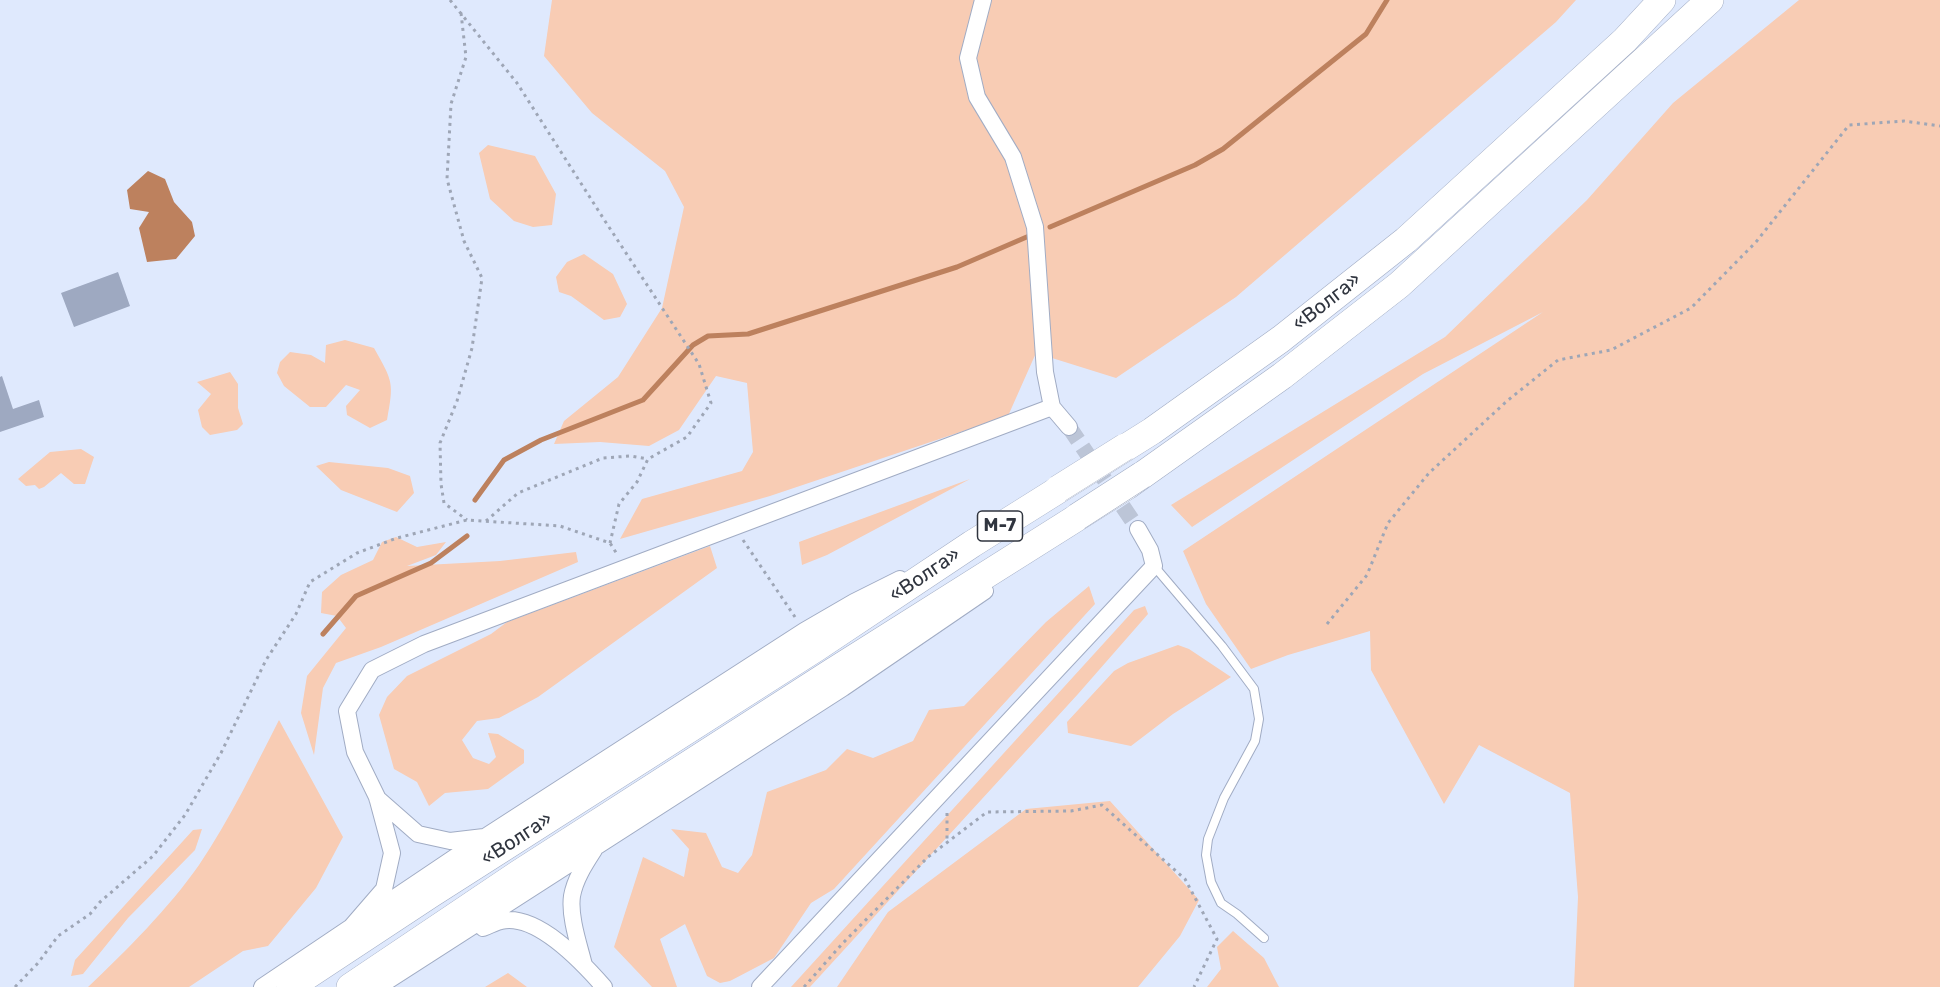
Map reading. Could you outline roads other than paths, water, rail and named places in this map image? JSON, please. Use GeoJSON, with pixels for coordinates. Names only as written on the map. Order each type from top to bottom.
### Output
{"type":"FeatureCollection","features":[{"type":"Feature","properties":{"kind":"highway","name":"«Волга»"},"geometry":{"type":"LineString","coordinates":[[290,987],[816,648],[972,544],[1152,431],[1281,339],[1406,240],[1625,40],[1662,0]]}},
{"type":"Feature","properties":{"kind":"highway","name":"«Волга»"},"geometry":{"type":"LineString","coordinates":[[350,987],[518,874],[1134,481],[1282,376],[1399,285],[1710,0]]}},
{"type":"Feature","properties":{"kind":"street"},"geometry":{"type":"LineString","coordinates":[[983,0],[968,58],[977,97],[1013,157],[1035,227],[1045,372],[1052,407],[1069,428]]}},
{"type":"Feature","properties":{"kind":"street"},"geometry":{"type":"LineString","coordinates":[[351,926],[384,889],[392,854],[377,797],[355,752],[348,711],[372,670],[424,644],[1052,407]]}},
{"type":"Feature","properties":{"kind":"street"},"geometry":{"type":"LineString","coordinates":[[378,987],[843,688],[1058,542],[1134,481]]}},
{"type":"Feature","properties":{"kind":"street"},"geometry":{"type":"LineString","coordinates":[[760,987],[1154,566],[1150,550],[1138,529]]}},
{"type":"Feature","properties":{"kind":"street"},"geometry":{"type":"LineString","coordinates":[[262,987],[485,837],[804,631],[854,602],[972,544]]}},
{"type":"Feature","properties":{"kind":"street"},"geometry":{"type":"LineString","coordinates":[[377,797],[418,834],[450,841],[485,837]]}},
{"type":"Feature","properties":{"kind":"street"},"geometry":{"type":"LineString","coordinates":[[584,965],[574,926],[572,897],[579,873],[596,846]]}},
{"type":"Feature","properties":{"kind":"street"},"geometry":{"type":"LineString","coordinates":[[452,940],[502,921],[526,923],[558,942],[604,987]]}},
{"type":"Feature","properties":{"kind":"lane"},"geometry":{"type":"LineString","coordinates":[[1154,566],[1222,646],[1254,688],[1259,719],[1255,741],[1224,798],[1208,839],[1206,855],[1211,882],[1221,903],[1264,938]]}},
{"type":"Feature","properties":{"kind":"waterway"},"geometry":{"type":"LineString","coordinates":[[1050,227],[1195,165],[1223,149],[1366,34],[1387,0]]}},
{"type":"Feature","properties":{"kind":"waterway"},"geometry":{"type":"LineString","coordinates":[[475,500],[504,460],[541,440],[643,400],[693,345],[708,336],[748,334],[957,267],[1029,236]]}},
{"type":"Feature","properties":{"kind":"waterway"},"geometry":{"type":"LineString","coordinates":[[323,634],[356,596],[431,563],[467,536]]}},
{"type":"Feature","properties":{"kind":"tunnel"},"geometry":{"type":"LineString","coordinates":[[1069,427],[1138,529]]}}]}
